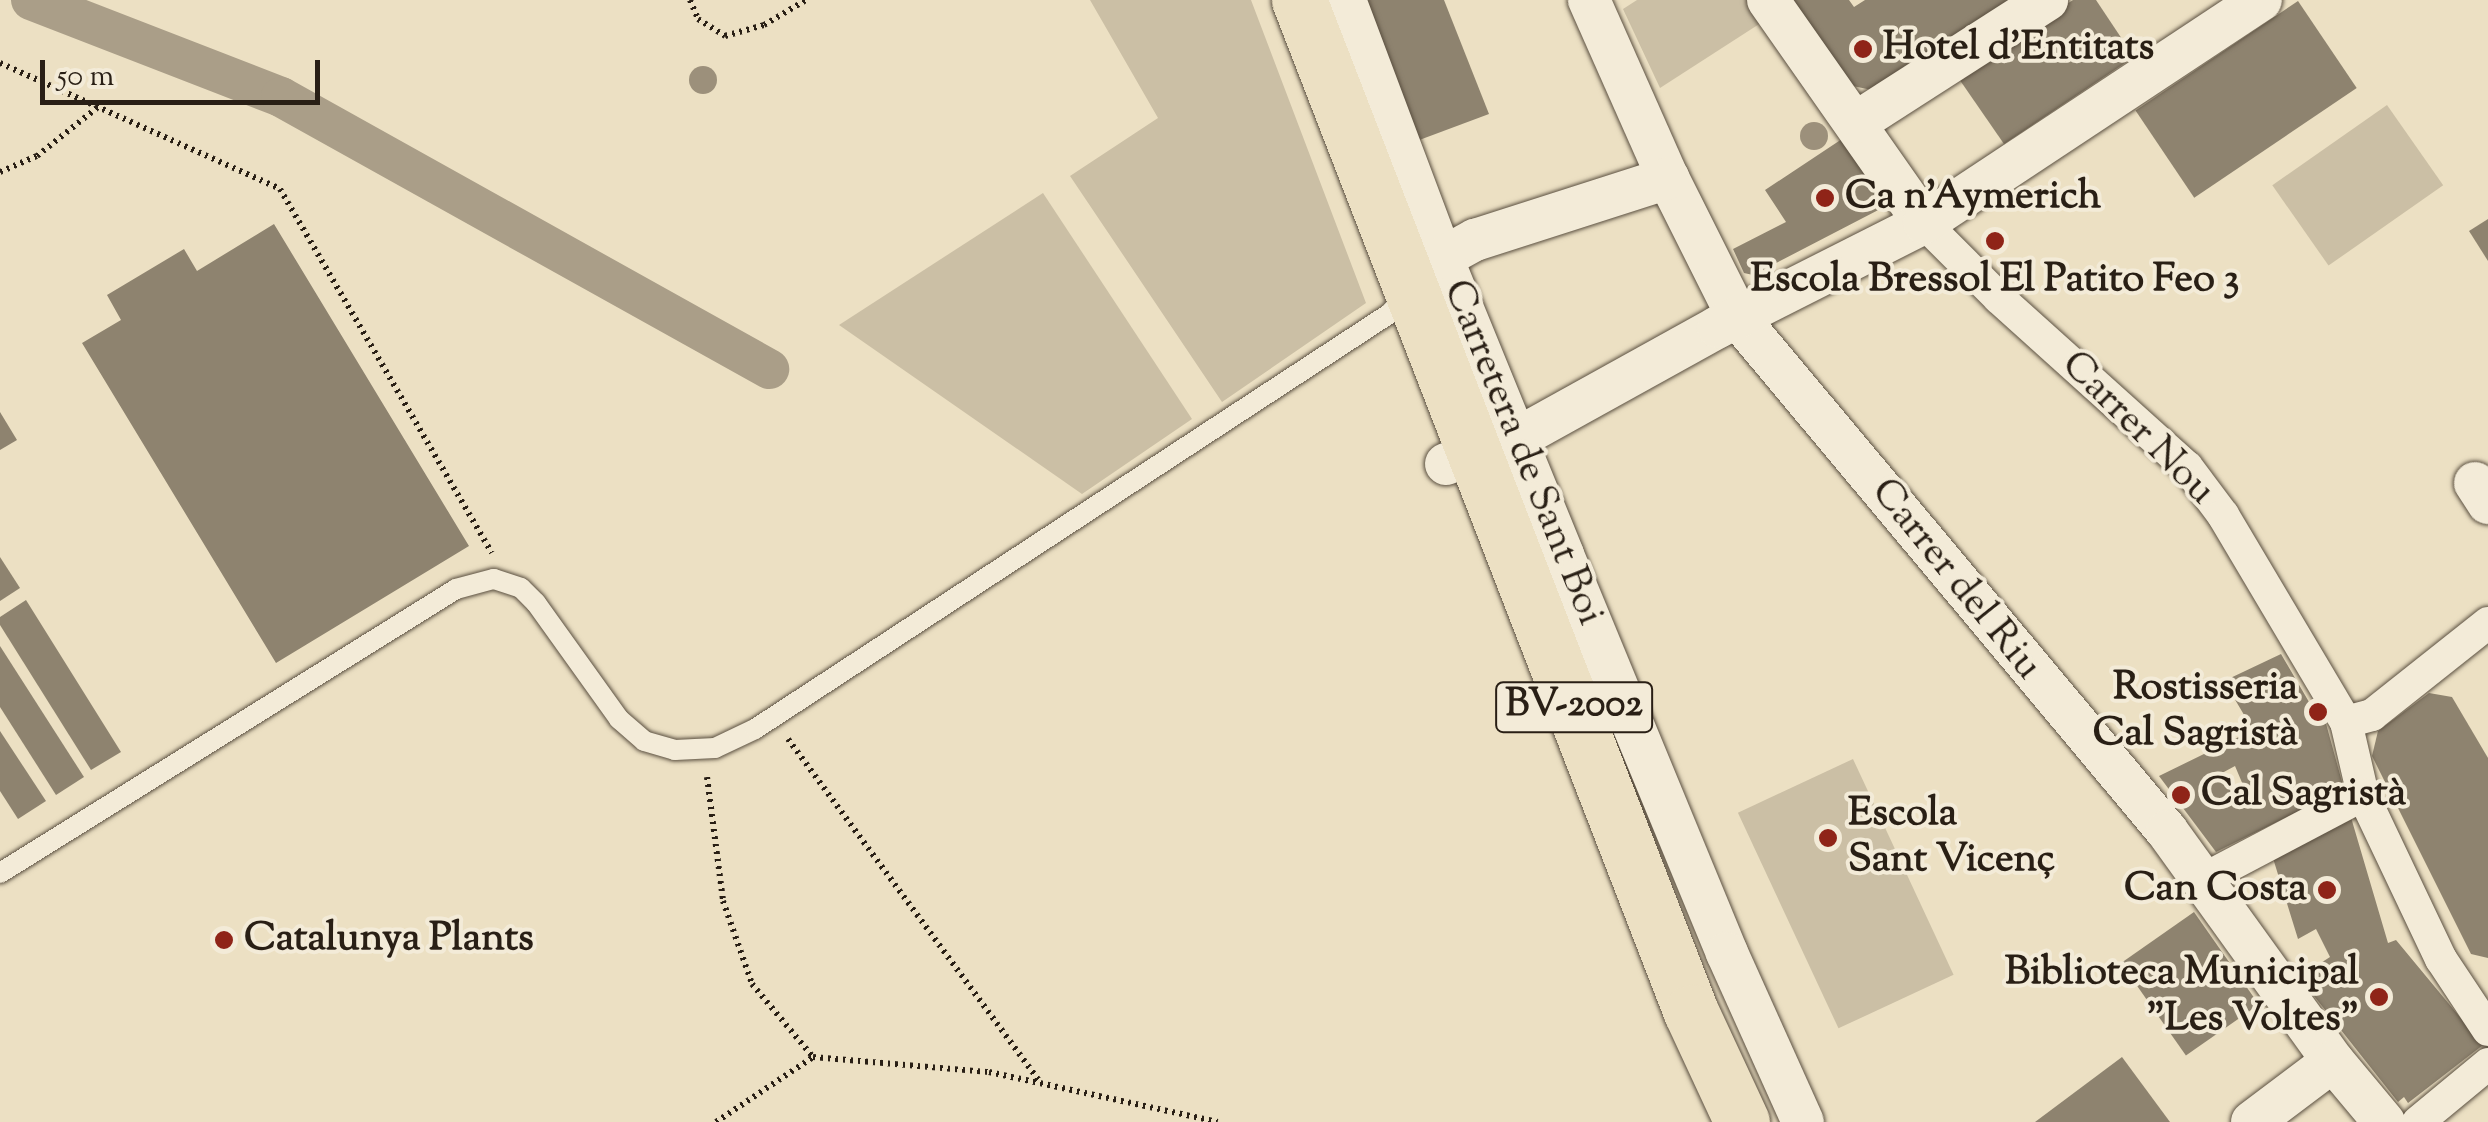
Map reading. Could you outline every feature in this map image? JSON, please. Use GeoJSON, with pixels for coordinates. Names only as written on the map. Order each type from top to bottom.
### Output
{"type":"FeatureCollection","features":[{"type":"Feature","properties":{"kind":"main road","name":"BV-2002"},"geometry":{"type":"LineString","coordinates":[[1270,0],[1414,288]]}},
{"type":"Feature","properties":{"kind":"main road","name":"BV-2002"},"geometry":{"type":"LineString","coordinates":[[1299,0],[1479,452],[1691,1012],[1742,1122]]}},
{"type":"Feature","properties":{"kind":"main road","name":"BV-2002"},"geometry":{"type":"LineString","coordinates":[[1479,452],[1652,990],[1710,1122]]}},
{"type":"Feature","properties":{"kind":"street","name":"Carretera de Sant Boi"},"geometry":{"type":"LineString","coordinates":[[1345,0],[1414,288],[1479,452],[1726,953],[1803,1122]]}},
{"type":"Feature","properties":{"kind":"street","name":"Carrer del Riu"},"geometry":{"type":"LineString","coordinates":[[1590,0],[1668,178],[1738,318],[2167,831],[2333,1061],[2384,1122]]}},
{"type":"Feature","properties":{"kind":"street","name":"Carrer Nou"},"geometry":{"type":"LineString","coordinates":[[1768,0],[1924,222],[1999,298],[2188,468],[2223,515],[2346,722],[2362,795],[2441,959],[2485,1018]]}},
{"type":"Feature","properties":{"kind":"street"},"geometry":{"type":"LineString","coordinates":[[1857,122],[2046,0]]}},
{"type":"Feature","properties":{"kind":"street"},"geometry":{"type":"LineString","coordinates":[[1479,452],[1924,222],[2261,0]]}},
{"type":"Feature","properties":{"kind":"street"},"geometry":{"type":"LineString","coordinates":[[1414,288],[1475,240],[1668,178]]}},
{"type":"Feature","properties":{"kind":"street"},"geometry":{"type":"LineString","coordinates":[[2346,722],[2372,715],[2488,624]]}},
{"type":"Feature","properties":{"kind":"street"},"geometry":{"type":"LineString","coordinates":[[2202,880],[2362,795]]}},
{"type":"Feature","properties":{"kind":"street"},"geometry":{"type":"LineString","coordinates":[[2252,1122],[2333,1061]]}},
{"type":"Feature","properties":{"kind":"street"},"geometry":{"type":"LineString","coordinates":[[2418,1122],[2488,1064]]}},
{"type":"Feature","properties":{"kind":"lane"},"geometry":{"type":"LineString","coordinates":[[0,873],[456,589],[494,579],[521,588],[536,603],[619,720],[644,741],[675,750],[704,749],[746,734],[1414,288]]}},
{"type":"Feature","properties":{"kind":"path"},"geometry":{"type":"LineString","coordinates":[[690,0],[698,19],[725,36],[764,26],[806,0]]}},
{"type":"Feature","properties":{"kind":"path"},"geometry":{"type":"LineString","coordinates":[[0,64],[280,189],[492,553],[494,579]]}},
{"type":"Feature","properties":{"kind":"path"},"geometry":{"type":"LineString","coordinates":[[0,172],[37,156],[98,106]]}},
{"type":"Feature","properties":{"kind":"path"},"geometry":{"type":"LineString","coordinates":[[772,718],[1040,1082]]}},
{"type":"Feature","properties":{"kind":"path"},"geometry":{"type":"LineString","coordinates":[[704,749],[723,900],[752,984],[813,1057]]}},
{"type":"Feature","properties":{"kind":"path"},"geometry":{"type":"LineString","coordinates":[[716,1122],[813,1057],[989,1072],[1218,1122]]}},
{"type":"Feature","properties":{"kind":"shaded area"},"geometry":{"type":"Polygon","coordinates":[[[1090,0],[1251,0],[1366,303],[1222,402],[1070,176],[1158,118],[1090,0]]]}},
{"type":"Feature","properties":{"kind":"shaded area"},"geometry":{"type":"Polygon","coordinates":[[[1637,0],[1753,0],[1767,19],[1660,88],[1623,9],[1637,0]]]}},
{"type":"Feature","properties":{"kind":"shaded area"},"geometry":{"type":"Polygon","coordinates":[[[2387,105],[2443,185],[2329,266],[2272,185],[2387,105]]]}},
{"type":"Feature","properties":{"kind":"shaded area"},"geometry":{"type":"Polygon","coordinates":[[[1043,193],[1192,419],[1082,494],[839,325],[1043,193]]]}},
{"type":"Feature","properties":{"kind":"shaded area"},"geometry":{"type":"Polygon","coordinates":[[[1853,759],[1954,975],[1838,1028],[1738,813],[1853,759]]]}},
{"type":"Feature","properties":{"kind":"building"},"geometry":{"type":"Polygon","coordinates":[[[1358,0],[1444,0],[1489,114],[1414,142],[1358,0]]]}},
{"type":"Feature","properties":{"kind":"building"},"geometry":{"type":"Polygon","coordinates":[[[1789,0],[1849,0],[1854,7],[1865,0],[2011,0],[1872,90],[1848,85],[1789,0]]]}},
{"type":"Feature","properties":{"kind":"building"},"geometry":{"type":"Polygon","coordinates":[[[2073,0],[2096,0],[2134,57],[2004,144],[1957,76],[2073,0]]]}},
{"type":"Feature","properties":{"kind":"building"},"geometry":{"type":"Polygon","coordinates":[[[2298,1],[2357,88],[2194,198],[2136,111],[2298,1]]]}},
{"type":"Feature","properties":{"kind":"building","name":"Ca n'Aymerich"},"geometry":{"type":"Polygon","coordinates":[[[1842,139],[1886,206],[1753,275],[1744,273],[1733,249],[1786,222],[1765,190],[1842,139]]]}},
{"type":"Feature","properties":{"kind":"building"},"geometry":{"type":"Polygon","coordinates":[[[2488,219],[2488,261],[2469,231],[2488,219]]]}},
{"type":"Feature","properties":{"kind":"building"},"geometry":{"type":"Polygon","coordinates":[[[274,224],[469,546],[276,663],[82,343],[121,320],[107,295],[184,249],[197,271],[274,224]]]}},
{"type":"Feature","properties":{"kind":"building"},"geometry":{"type":"Polygon","coordinates":[[[0,412],[17,440],[0,450],[0,412]]]}},
{"type":"Feature","properties":{"kind":"building"},"geometry":{"type":"Polygon","coordinates":[[[0,557],[20,588],[0,601],[0,557]]]}},
{"type":"Feature","properties":{"kind":"building"},"geometry":{"type":"Polygon","coordinates":[[[26,600],[121,752],[91,770],[0,625],[0,617],[26,600]]]}},
{"type":"Feature","properties":{"kind":"building"},"geometry":{"type":"Polygon","coordinates":[[[0,646],[84,777],[56,795],[0,707],[0,646]]]}},
{"type":"Feature","properties":{"kind":"building"},"geometry":{"type":"Polygon","coordinates":[[[2281,654],[2309,702],[2319,698],[2344,789],[2216,852],[2159,776],[2253,730],[2224,681],[2281,654]],[[2235,766],[2222,773],[2233,795],[2246,792],[2235,766]]]}},
{"type":"Feature","properties":{"kind":"building"},"geometry":{"type":"Polygon","coordinates":[[[2429,693],[2452,697],[2488,758],[2488,958],[2471,954],[2372,756],[2378,731],[2429,693]]]}},
{"type":"Feature","properties":{"kind":"building"},"geometry":{"type":"Polygon","coordinates":[[[0,731],[46,801],[18,819],[0,791],[0,731]]]}},
{"type":"Feature","properties":{"kind":"building","name":"Biblioteca Municipal \"Les Voltes\""},"geometry":{"type":"Polygon","coordinates":[[[2350,814],[2388,943],[2396,940],[2483,1045],[2408,1103],[2404,1097],[2398,1102],[2299,977],[2330,957],[2316,929],[2298,939],[2272,855],[2350,814]]]}},
{"type":"Feature","properties":{"kind":"building"},"geometry":{"type":"Polygon","coordinates":[[[2194,912],[2259,1005],[2186,1056],[2121,963],[2194,912]]]}},
{"type":"Feature","properties":{"kind":"building"},"geometry":{"type":"Polygon","coordinates":[[[2122,1057],[2170,1122],[2035,1122],[2122,1057]]]}},
{"type":"Feature","properties":{"kind":"waterway"},"geometry":{"type":"LineString","coordinates":[[31,0],[281,97],[769,369]]}},
{"type":"Feature","properties":{"kind":"place","name":"Hotel d'Entitats"},"geometry":{"type":"Point","coordinates":[1863,49]}},
{"type":"Feature","properties":{"kind":"place","name":"Ca n'Aymerich"},"geometry":{"type":"Point","coordinates":[1825,198]}},
{"type":"Feature","properties":{"kind":"place","name":"Escola Bressol El Patito Feo 3"},"geometry":{"type":"Point","coordinates":[1995,241]}},
{"type":"Feature","properties":{"kind":"place","name":"Rostisseria Cal Sagristà"},"geometry":{"type":"Point","coordinates":[2318,712]}},
{"type":"Feature","properties":{"kind":"place","name":"Cal Sagristà"},"geometry":{"type":"Point","coordinates":[2181,795]}},
{"type":"Feature","properties":{"kind":"place","name":"Escola Sant Vicenç"},"geometry":{"type":"Point","coordinates":[1828,838]}},
{"type":"Feature","properties":{"kind":"place","name":"Can Costa"},"geometry":{"type":"Point","coordinates":[2327,890]}},
{"type":"Feature","properties":{"kind":"place","name":"Catalunya Plants"},"geometry":{"type":"Point","coordinates":[224,940]}},
{"type":"Feature","properties":{"kind":"place","name":"Biblioteca Municipal \"Les Voltes\""},"geometry":{"type":"Point","coordinates":[2379,997]}}]}
